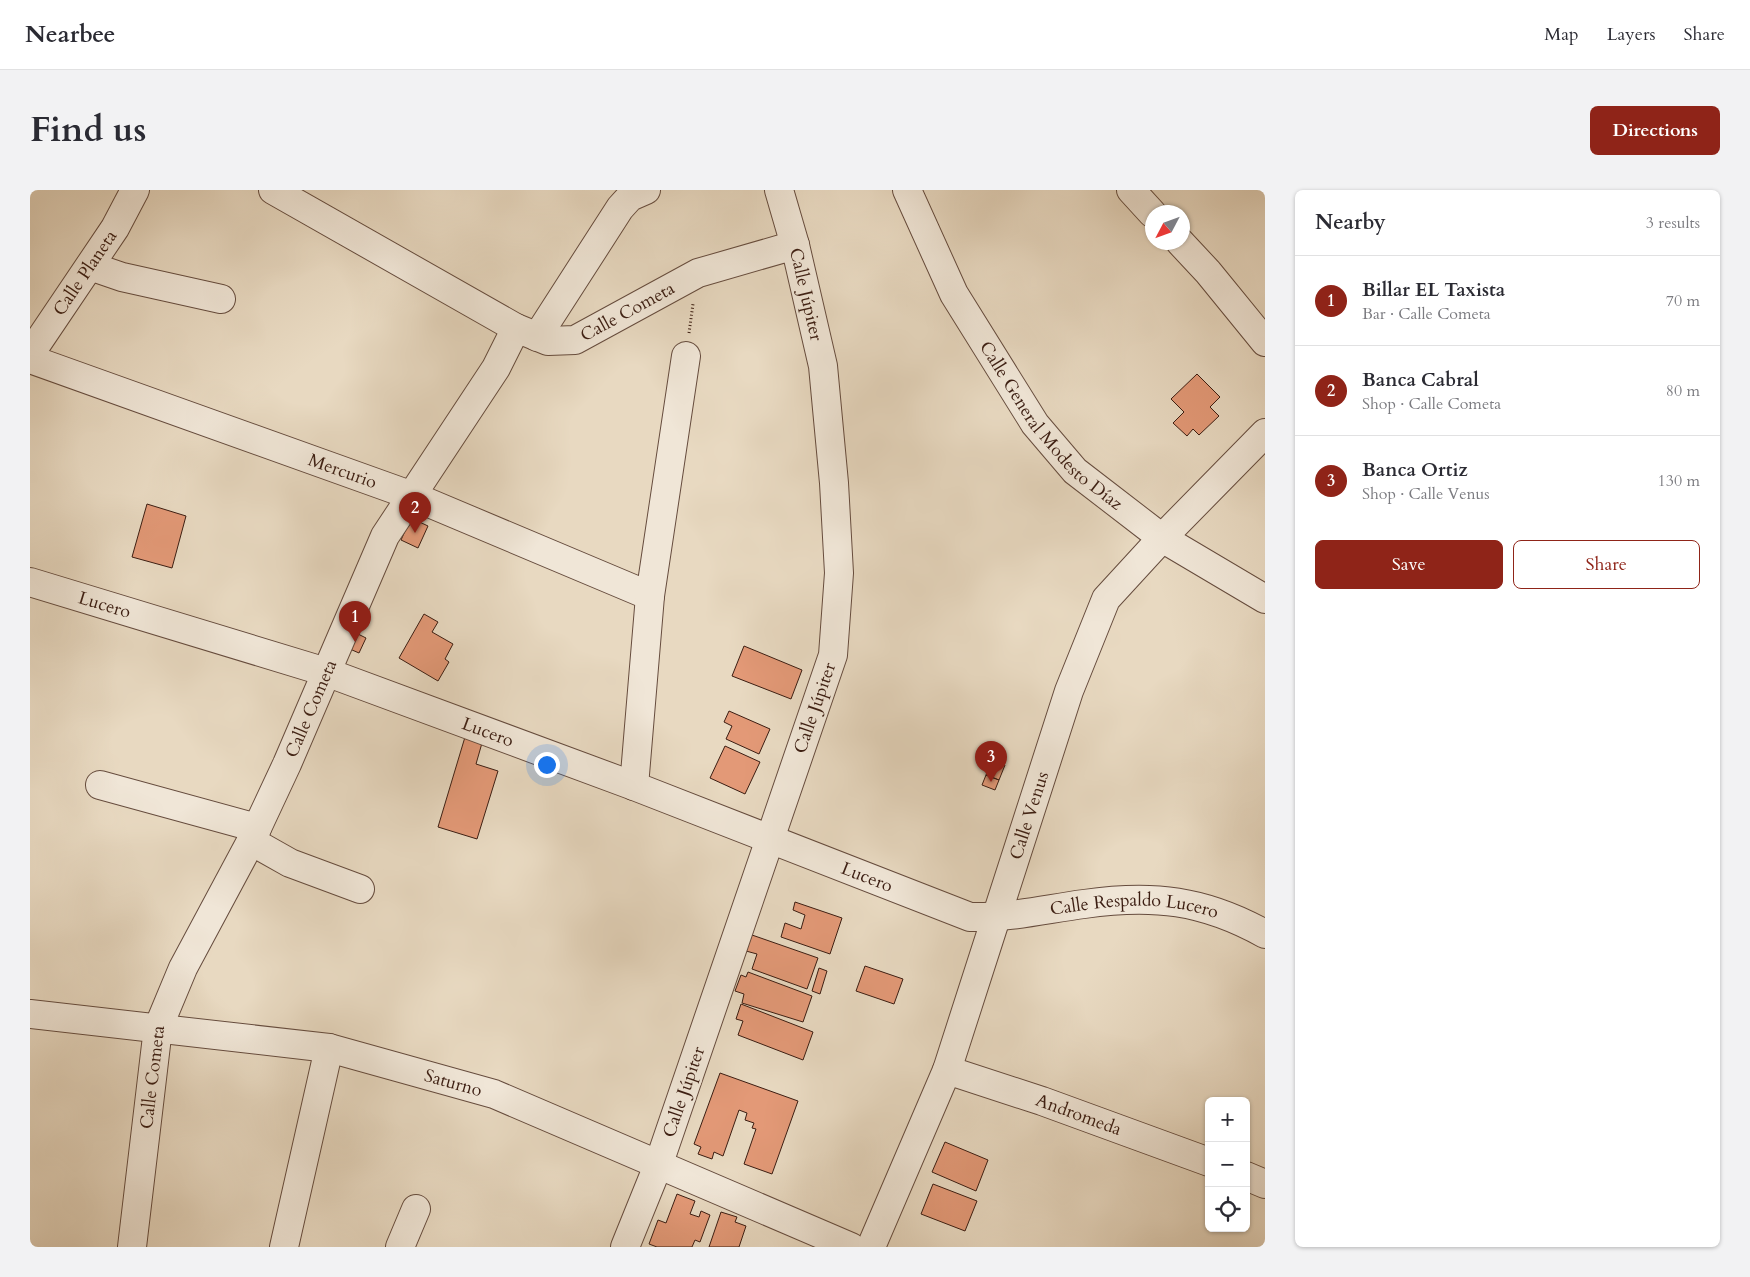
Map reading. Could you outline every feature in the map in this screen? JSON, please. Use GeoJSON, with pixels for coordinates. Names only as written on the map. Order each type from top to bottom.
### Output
{"type":"FeatureCollection","features":[{"type":"Feature","properties":{"kind":"street","name":"Calle Planeta"},"geometry":{"type":"LineString","coordinates":[[30,354],[115,228],[135,190]]}},
{"type":"Feature","properties":{"kind":"street"},"geometry":{"type":"LineString","coordinates":[[273,190],[527,332],[620,208],[630,197],[646,190]]}},
{"type":"Feature","properties":{"kind":"street"},"geometry":{"type":"LineString","coordinates":[[779,190],[794,245]]}},
{"type":"Feature","properties":{"kind":"street","name":"Calle General Modesto Díaz"},"geometry":{"type":"LineString","coordinates":[[907,190],[954,294],[1035,424],[1075,471],[1162,538],[1265,599]]}},
{"type":"Feature","properties":{"kind":"street"},"geometry":{"type":"LineString","coordinates":[[1131,190],[1145,205]]}},
{"type":"Feature","properties":{"kind":"street","name":"Calle Júpiter"},"geometry":{"type":"LineString","coordinates":[[626,1247],[659,1163],[833,655],[839,573],[834,483],[823,366],[794,245],[698,273]]}},
{"type":"Feature","properties":{"kind":"street"},"geometry":{"type":"LineString","coordinates":[[1187,250],[1208,272],[1265,342]]}},
{"type":"Feature","properties":{"kind":"street"},"geometry":{"type":"LineString","coordinates":[[90,266],[122,278],[220,299]]}},
{"type":"Feature","properties":{"kind":"street","name":"Calle Cometa"},"geometry":{"type":"LineString","coordinates":[[132,1247],[158,1028],[183,968],[254,834],[386,536],[410,495],[496,368],[527,332],[548,342],[575,340],[698,273]]}},
{"type":"Feature","properties":{"kind":"street"},"geometry":{"type":"LineString","coordinates":[[634,786],[650,596],[686,356]]}},
{"type":"Feature","properties":{"kind":"street","name":"Mercurio"},"geometry":{"type":"LineString","coordinates":[[30,359],[410,495],[650,596]]}},
{"type":"Feature","properties":{"kind":"street","name":"Calle Venus"},"geometry":{"type":"LineString","coordinates":[[871,1247],[947,1070],[998,918],[1069,691],[1106,599],[1162,538],[1265,433]]}},
{"type":"Feature","properties":{"kind":"street","name":"Lucero"},"geometry":{"type":"LineString","coordinates":[[30,582],[326,672],[634,786],[970,917],[998,918]]}},
{"type":"Feature","properties":{"kind":"street"},"geometry":{"type":"LineString","coordinates":[[100,785],[254,834],[290,863],[360,889]]}},
{"type":"Feature","properties":{"kind":"street","name":"Calle Respaldo Lucero"},"geometry":{"type":"LineString","coordinates":[[998,918],[1086,903],[1160,899],[1217,910],[1265,934]]}},
{"type":"Feature","properties":{"kind":"street","name":"Saturno"},"geometry":{"type":"LineString","coordinates":[[30,1014],[329,1048],[494,1094],[659,1163],[851,1247]]}},
{"type":"Feature","properties":{"kind":"street"},"geometry":{"type":"LineString","coordinates":[[284,1247],[329,1048]]}},
{"type":"Feature","properties":{"kind":"street","name":"Andromeda"},"geometry":{"type":"LineString","coordinates":[[947,1070],[1042,1101],[1205,1161]]}},
{"type":"Feature","properties":{"kind":"street"},"geometry":{"type":"LineString","coordinates":[[1250,1178],[1265,1184]]}},
{"type":"Feature","properties":{"kind":"street"},"geometry":{"type":"LineString","coordinates":[[400,1247],[416,1210]]}},
{"type":"Feature","properties":{"kind":"path"},"geometry":{"type":"LineString","coordinates":[[686,356],[698,273]]}},
{"type":"Feature","properties":{"kind":"building"},"geometry":{"type":"Polygon","coordinates":[[[1197,374],[1220,397],[1210,407],[1219,416],[1199,435],[1193,429],[1187,436],[1173,423],[1184,412],[1171,399],[1197,374]]]}},
{"type":"Feature","properties":{"kind":"building"},"geometry":{"type":"Polygon","coordinates":[[[147,504],[186,516],[172,568],[132,557],[147,504]]]}},
{"type":"Feature","properties":{"kind":"building"},"geometry":{"type":"Polygon","coordinates":[[[411,518],[428,526],[418,548],[401,540],[411,518]]]}},
{"type":"Feature","properties":{"kind":"building"},"geometry":{"type":"Polygon","coordinates":[[[424,614],[438,622],[432,632],[453,644],[445,659],[449,662],[438,681],[399,658],[424,614]]]}},
{"type":"Feature","properties":{"kind":"building"},"geometry":{"type":"Polygon","coordinates":[[[350,630],[366,638],[359,653],[343,646],[350,630]]]}},
{"type":"Feature","properties":{"kind":"building"},"geometry":{"type":"Polygon","coordinates":[[[744,646],[802,670],[791,699],[732,676],[744,646]]]}},
{"type":"Feature","properties":{"kind":"building"},"geometry":{"type":"Polygon","coordinates":[[[729,711],[770,729],[759,754],[726,739],[732,726],[724,722],[729,711]]]}},
{"type":"Feature","properties":{"kind":"building"},"geometry":{"type":"Polygon","coordinates":[[[465,737],[482,743],[476,764],[498,771],[477,839],[438,827],[465,737]]]}},
{"type":"Feature","properties":{"kind":"building"},"geometry":{"type":"Polygon","coordinates":[[[725,746],[760,762],[745,794],[710,778],[725,746]]]}},
{"type":"Feature","properties":{"kind":"building"},"geometry":{"type":"Polygon","coordinates":[[[991,760],[1005,765],[999,780],[986,775],[991,760]]]}},
{"type":"Feature","properties":{"kind":"building"},"geometry":{"type":"Polygon","coordinates":[[[986,775],[999,780],[995,790],[982,785],[986,775]]]}},
{"type":"Feature","properties":{"kind":"building"},"geometry":{"type":"Polygon","coordinates":[[[795,902],[842,918],[830,954],[781,937],[785,923],[801,929],[805,915],[793,910],[795,902]]]}},
{"type":"Feature","properties":{"kind":"building"},"geometry":{"type":"Polygon","coordinates":[[[752,935],[818,958],[807,989],[752,969],[757,954],[746,951],[752,935]]]}},
{"type":"Feature","properties":{"kind":"building"},"geometry":{"type":"Polygon","coordinates":[[[865,966],[903,979],[894,1004],[856,991],[865,966]]]}},
{"type":"Feature","properties":{"kind":"building"},"geometry":{"type":"Polygon","coordinates":[[[819,968],[827,971],[820,994],[812,991],[819,968]]]}},
{"type":"Feature","properties":{"kind":"building"},"geometry":{"type":"Polygon","coordinates":[[[748,972],[812,996],[803,1022],[742,1003],[744,994],[735,991],[741,975],[746,977],[748,972]]]}},
{"type":"Feature","properties":{"kind":"building"},"geometry":{"type":"Polygon","coordinates":[[[741,1004],[813,1032],[803,1060],[738,1035],[743,1021],[736,1019],[741,1004]]]}},
{"type":"Feature","properties":{"kind":"building"},"geometry":{"type":"Polygon","coordinates":[[[720,1073],[798,1101],[772,1174],[744,1164],[756,1129],[752,1128],[754,1123],[745,1120],[747,1113],[739,1110],[723,1156],[714,1152],[712,1159],[698,1154],[701,1147],[694,1144],[720,1073]]]}},
{"type":"Feature","properties":{"kind":"building"},"geometry":{"type":"Polygon","coordinates":[[[945,1142],[988,1160],[976,1191],[932,1172],[945,1142]]]}},
{"type":"Feature","properties":{"kind":"building"},"geometry":{"type":"Polygon","coordinates":[[[933,1184],[977,1201],[965,1231],[921,1214],[933,1184]]]}},
{"type":"Feature","properties":{"kind":"building"},"geometry":{"type":"Polygon","coordinates":[[[677,1194],[695,1201],[690,1214],[699,1217],[701,1211],[710,1215],[700,1242],[695,1240],[692,1247],[657,1247],[649,1244],[658,1220],[666,1223],[677,1194]]]}},
{"type":"Feature","properties":{"kind":"building"},"geometry":{"type":"Polygon","coordinates":[[[721,1212],[737,1217],[735,1222],[746,1226],[739,1247],[709,1247],[721,1212]]]}},
{"type":"Feature","properties":{"kind":"place","name":"Banca Cabral"},"geometry":{"type":"Point","coordinates":[415,533]}},
{"type":"Feature","properties":{"kind":"place","name":"Billar EL Taxista"},"geometry":{"type":"Point","coordinates":[355,642]}},
{"type":"Feature","properties":{"kind":"place","name":"Banca Ortiz"},"geometry":{"type":"Point","coordinates":[991,782]}}]}
